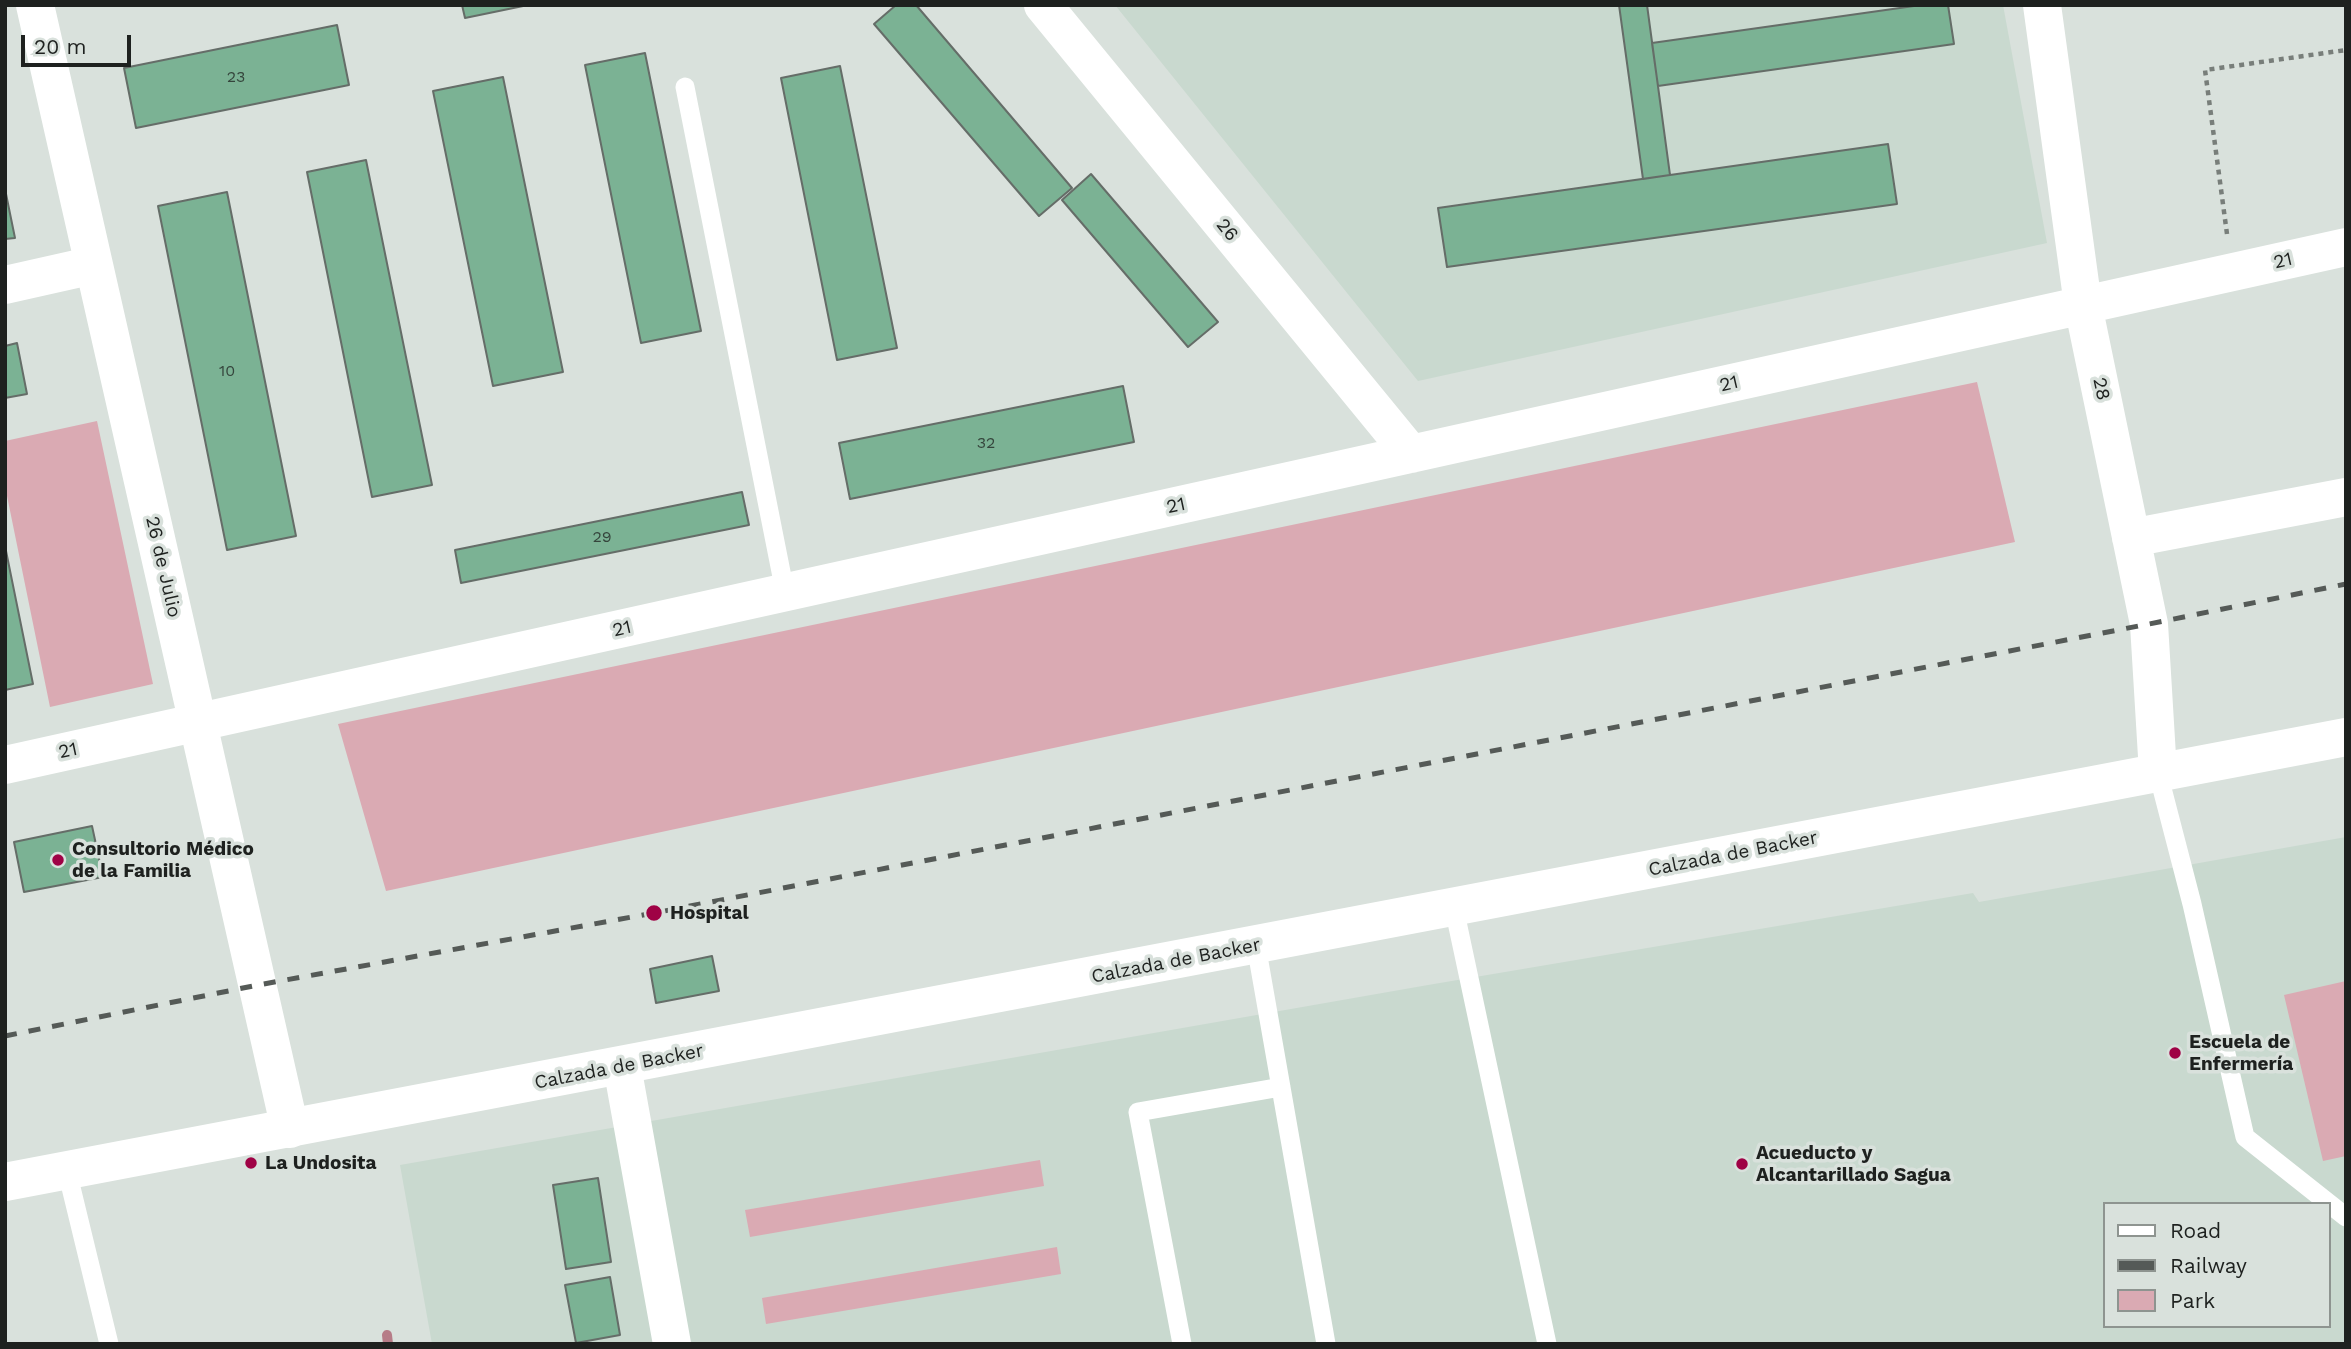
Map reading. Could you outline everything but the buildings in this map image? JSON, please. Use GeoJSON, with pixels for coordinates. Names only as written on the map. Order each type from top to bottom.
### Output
{"type":"FeatureCollection","features":[{"type":"Feature","properties":{"kind":"street","name":"26 de Julio"},"geometry":{"type":"LineString","coordinates":[[34,5],[290,1129]]}},
{"type":"Feature","properties":{"kind":"street","name":"26"},"geometry":{"type":"LineString","coordinates":[[1043,5],[1411,454]]}},
{"type":"Feature","properties":{"kind":"street","name":"28"},"geometry":{"type":"LineString","coordinates":[[2042,5],[2083,305],[2149,624],[2158,773]]}},
{"type":"Feature","properties":{"kind":"street","name":"21"},"geometry":{"type":"LineString","coordinates":[[5,765],[2346,247]]}},
{"type":"Feature","properties":{"kind":"street"},"geometry":{"type":"LineString","coordinates":[[5,285],[94,265]]}},
{"type":"Feature","properties":{"kind":"street"},"geometry":{"type":"LineString","coordinates":[[2131,538],[2346,497]]}},
{"type":"Feature","properties":{"kind":"street","name":"Calzada de Backer"},"geometry":{"type":"LineString","coordinates":[[5,1182],[2346,737]]}},
{"type":"Feature","properties":{"kind":"street"},"geometry":{"type":"LineString","coordinates":[[622,1066],[672,1344]]}},
{"type":"Feature","properties":{"kind":"lane"},"geometry":{"type":"LineString","coordinates":[[685,87],[785,593]]}},
{"type":"Feature","properties":{"kind":"lane"},"geometry":{"type":"LineString","coordinates":[[2158,773],[2192,904],[2245,1137],[2327,1202]]}},
{"type":"Feature","properties":{"kind":"lane"},"geometry":{"type":"LineString","coordinates":[[1454,908],[1547,1344]]}},
{"type":"Feature","properties":{"kind":"lane"},"geometry":{"type":"LineString","coordinates":[[1256,945],[1326,1344]]}},
{"type":"Feature","properties":{"kind":"lane"},"geometry":{"type":"LineString","coordinates":[[1182,1344],[1138,1112],[1281,1087]]}},
{"type":"Feature","properties":{"kind":"lane"},"geometry":{"type":"LineString","coordinates":[[67,1171],[109,1344]]}},
{"type":"Feature","properties":{"kind":"lane"},"geometry":{"type":"LineString","coordinates":[[2330,1204],[2346,1217]]}},
{"type":"Feature","properties":{"kind":"path"},"geometry":{"type":"LineString","coordinates":[[2232,272],[2205,70],[2346,50]]}},
{"type":"Feature","properties":{"kind":"shaded area"},"geometry":{"type":"Polygon","coordinates":[[[1115,5],[2003,5],[2047,243],[1418,381],[1115,5]]]}},
{"type":"Feature","properties":{"kind":"shaded area"},"geometry":{"type":"Polygon","coordinates":[[[2346,837],[2346,1344],[432,1344],[400,1165],[1428,985],[1973,893],[1979,902],[2346,837]]]}},
{"type":"Feature","properties":{"kind":"green space"},"geometry":{"type":"Polygon","coordinates":[[[1977,382],[2015,542],[386,891],[338,724],[1977,382]]]}},
{"type":"Feature","properties":{"kind":"green space"},"geometry":{"type":"Polygon","coordinates":[[[97,421],[153,684],[50,707],[5,486],[5,441],[97,421]]]}},
{"type":"Feature","properties":{"kind":"green space"},"geometry":{"type":"Polygon","coordinates":[[[2346,981],[2346,1156],[2323,1161],[2284,995],[2346,981]]]}},
{"type":"Feature","properties":{"kind":"green space"},"geometry":{"type":"Polygon","coordinates":[[[1040,1160],[1044,1186],[750,1237],[745,1210],[1040,1160]]]}},
{"type":"Feature","properties":{"kind":"green space"},"geometry":{"type":"Polygon","coordinates":[[[1057,1247],[1061,1274],[766,1324],[762,1298],[1057,1247]]]}},
{"type":"Feature","properties":{"kind":"waterway"},"geometry":{"type":"LineString","coordinates":[[387,1335],[388,1344]]}},
{"type":"Feature","properties":{"kind":"railway"},"geometry":{"type":"LineString","coordinates":[[5,1036],[258,985],[654,913],[2346,584]]}},
{"type":"Feature","properties":{"kind":"place","name":"Consultorio Médico de la Familia"},"geometry":{"type":"Point","coordinates":[58,860]}},
{"type":"Feature","properties":{"kind":"place","name":"Hospital"},"geometry":{"type":"Point","coordinates":[654,913]}},
{"type":"Feature","properties":{"kind":"place","name":"Escuela de Enfermería"},"geometry":{"type":"Point","coordinates":[2175,1053]}},
{"type":"Feature","properties":{"kind":"place","name":"La Undosita"},"geometry":{"type":"Point","coordinates":[251,1163]}},
{"type":"Feature","properties":{"kind":"place","name":"Acueducto y Alcantarillado Sagua"},"geometry":{"type":"Point","coordinates":[1742,1164]}}]}
